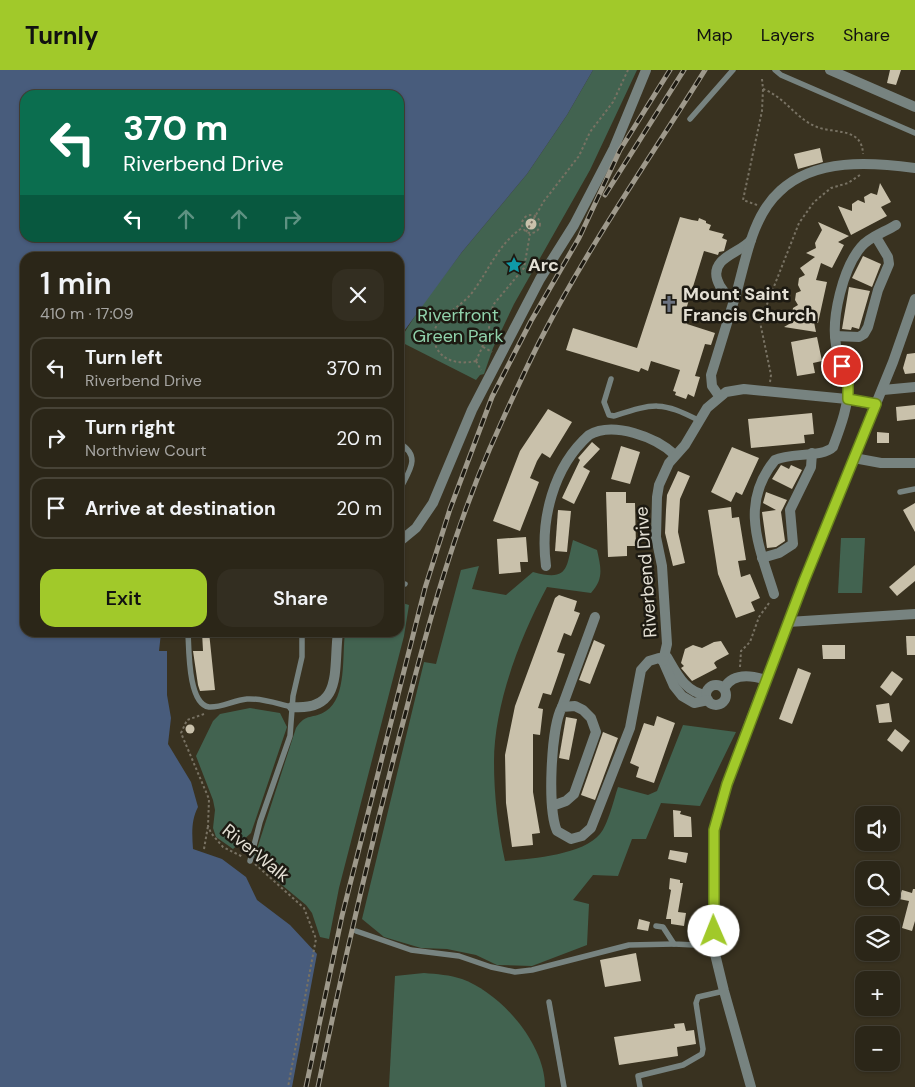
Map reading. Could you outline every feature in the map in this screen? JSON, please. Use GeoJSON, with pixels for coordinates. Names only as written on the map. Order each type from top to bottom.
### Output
{"type":"FeatureCollection","features":[{"type":"Feature","properties":{"kind":"street"},"geometry":{"type":"LineString","coordinates":[[404,538],[416,528],[433,503],[472,410],[540,280],[574,225],[614,148],[646,70]]}},
{"type":"Feature","properties":{"kind":"street"},"geometry":{"type":"LineString","coordinates":[[830,70],[915,107]]}},
{"type":"Feature","properties":{"kind":"street"},"geometry":{"type":"LineString","coordinates":[[876,404],[848,399],[735,389],[719,396],[712,386],[711,375],[753,237],[766,208],[780,190],[810,173],[863,163],[915,168]]}},
{"type":"Feature","properties":{"kind":"street"},"geometry":{"type":"LineString","coordinates":[[774,594],[762,558],[753,510],[756,496],[775,460],[828,451],[834,447],[848,399],[848,382],[838,353],[835,336],[835,319],[847,273],[861,247],[896,225]]}},
{"type":"Feature","properties":{"kind":"street"},"geometry":{"type":"LineString","coordinates":[[734,300],[720,287],[716,277],[717,268],[720,262],[747,244],[753,237]]}},
{"type":"Feature","properties":{"kind":"street"},"geometry":{"type":"LineString","coordinates":[[835,336],[859,337],[864,334],[868,327],[878,290],[889,264],[888,257],[876,237]]}},
{"type":"Feature","properties":{"kind":"street"},"geometry":{"type":"LineString","coordinates":[[751,1087],[724,991],[715,946],[714,830],[727,784],[766,680],[883,390],[915,299]]}},
{"type":"Feature","properties":{"kind":"street"},"geometry":{"type":"LineString","coordinates":[[883,390],[915,387]]}},
{"type":"Feature","properties":{"kind":"street","name":"Riverbend Drive"},"geometry":{"type":"LineString","coordinates":[[707,698],[696,694],[685,684],[664,657],[662,566],[656,537],[657,497],[659,485],[675,455],[685,445],[707,408],[719,396]]}},
{"type":"Feature","properties":{"kind":"street"},"geometry":{"type":"LineString","coordinates":[[546,566],[544,531],[552,494],[567,462],[588,435],[608,432],[635,434],[656,440],[675,455]]}},
{"type":"Feature","properties":{"kind":"street"},"geometry":{"type":"LineString","coordinates":[[762,558],[779,554],[793,544],[790,510],[811,467],[812,453]]}},
{"type":"Feature","properties":{"kind":"street"},"geometry":{"type":"LineString","coordinates":[[854,458],[881,463],[915,463]]}},
{"type":"Feature","properties":{"kind":"street"},"geometry":{"type":"LineString","coordinates":[[788,622],[865,619],[915,614]]}},
{"type":"Feature","properties":{"kind":"street"},"geometry":{"type":"LineString","coordinates":[[595,617],[558,715],[551,769],[552,806],[555,828],[561,835],[577,838],[591,828],[630,728],[641,670],[651,659],[664,657]]}},
{"type":"Feature","properties":{"kind":"street"},"geometry":{"type":"LineString","coordinates":[[292,707],[314,708],[328,696],[332,687],[337,637]]}},
{"type":"Feature","properties":{"kind":"street"},"geometry":{"type":"LineString","coordinates":[[724,688],[731,680],[742,676],[766,680]]}},
{"type":"Feature","properties":{"kind":"street"},"geometry":{"type":"LineString","coordinates":[[713,685],[724,688],[726,695],[722,703],[714,704],[707,698],[713,685]]}},
{"type":"Feature","properties":{"kind":"street"},"geometry":{"type":"LineString","coordinates":[[552,806],[566,801],[574,794],[596,732],[591,718],[582,710],[575,706],[562,707]]}},
{"type":"Feature","properties":{"kind":"lane"},"geometry":{"type":"LineString","coordinates":[[690,119],[734,70]]}},
{"type":"Feature","properties":{"kind":"lane"},"geometry":{"type":"LineString","coordinates":[[776,70],[781,75],[915,133]]}},
{"type":"Feature","properties":{"kind":"lane"},"geometry":{"type":"LineString","coordinates":[[611,379],[604,402],[609,415],[659,405],[680,411],[700,421]]}},
{"type":"Feature","properties":{"kind":"lane"},"geometry":{"type":"LineString","coordinates":[[404,446],[413,457],[412,464],[404,481]]}},
{"type":"Feature","properties":{"kind":"lane"},"geometry":{"type":"LineString","coordinates":[[900,492],[915,489]]}},
{"type":"Feature","properties":{"kind":"lane"},"geometry":{"type":"LineString","coordinates":[[188,637],[193,686],[197,699],[203,704],[210,707],[247,699],[292,707]]}},
{"type":"Feature","properties":{"kind":"lane"},"geometry":{"type":"LineString","coordinates":[[250,860],[260,822],[290,736],[292,707],[302,657],[302,637]]}},
{"type":"Feature","properties":{"kind":"lane"},"geometry":{"type":"LineString","coordinates":[[656,926],[663,927],[674,944]]}},
{"type":"Feature","properties":{"kind":"lane"},"geometry":{"type":"LineString","coordinates":[[356,931],[410,950],[460,956],[491,967],[515,972],[532,970],[629,945],[674,944],[715,946]]}},
{"type":"Feature","properties":{"kind":"lane"},"geometry":{"type":"LineString","coordinates":[[640,1087],[638,1076],[683,1065],[702,1054],[703,1049],[696,1003],[698,998],[724,991]]}},
{"type":"Feature","properties":{"kind":"lane"},"geometry":{"type":"LineString","coordinates":[[549,1002],[564,1087]]}},
{"type":"Feature","properties":{"kind":"path"},"geometry":{"type":"LineString","coordinates":[[526,232],[550,192],[580,156],[590,132],[613,102],[628,70]]}},
{"type":"Feature","properties":{"kind":"path"},"geometry":{"type":"LineString","coordinates":[[762,79],[762,111],[743,200],[766,208]]}},
{"type":"Feature","properties":{"kind":"path"},"geometry":{"type":"LineString","coordinates":[[763,89],[779,97],[813,125],[850,134],[858,138],[863,147],[863,170],[857,178],[832,188],[814,202],[798,223],[760,322],[771,375],[769,392]]}},
{"type":"Feature","properties":{"kind":"path"},"geometry":{"type":"LineString","coordinates":[[530,234],[524,268],[494,305],[488,334],[476,361],[462,363],[444,358],[436,347],[435,328],[470,294],[505,241],[522,228],[524,217],[536,216]]}},
{"type":"Feature","properties":{"kind":"path"},"geometry":{"type":"LineString","coordinates":[[522,228],[530,234],[537,231],[540,225],[536,216]]}},
{"type":"Feature","properties":{"kind":"path"},"geometry":{"type":"LineString","coordinates":[[742,676],[739,661],[741,650],[750,642],[759,617],[774,594]]}},
{"type":"Feature","properties":{"kind":"path","name":"RiverWalk"},"geometry":{"type":"LineString","coordinates":[[208,713],[197,715],[187,720],[181,733],[209,799],[208,826],[217,843],[250,860],[307,911],[316,939],[288,1087]]}},
{"type":"Feature","properties":{"kind":"path"},"geometry":{"type":"LineString","coordinates":[[204,848],[208,826]]}},
{"type":"Feature","properties":{"kind":"green space","name":"Riverfront Green Park"},"geometry":{"type":"Polygon","coordinates":[[[593,70],[637,70],[590,170],[514,304],[493,348],[484,374],[480,375],[476,380],[404,344],[404,333],[422,305],[462,252],[527,174],[567,115],[593,70]]]}},
{"type":"Feature","properties":{"kind":"green space"},"geometry":{"type":"Polygon","coordinates":[[[841,538],[865,538],[862,593],[838,593],[841,538]]]}},
{"type":"Feature","properties":{"kind":"green space"},"geometry":{"type":"Polygon","coordinates":[[[573,540],[597,550],[600,568],[598,583],[591,593],[547,587],[518,649],[498,718],[494,762],[495,787],[498,824],[505,861],[556,855],[582,847],[592,841],[606,825],[618,787],[648,795],[657,791],[683,725],[736,732],[700,806],[661,803],[646,839],[632,839],[618,876],[593,875],[573,900],[589,904],[587,945],[532,966],[497,965],[476,955],[447,949],[421,948],[384,937],[362,919],[424,662],[436,664],[461,570],[479,566],[472,589],[506,595],[533,572],[545,575],[560,574],[567,565],[573,540]]]}},
{"type":"Feature","properties":{"kind":"green space"},"geometry":{"type":"Polygon","coordinates":[[[404,604],[409,605],[404,636],[404,604]]]}},
{"type":"Feature","properties":{"kind":"green space"},"geometry":{"type":"Polygon","coordinates":[[[345,637],[404,637],[339,888],[329,939],[320,937],[312,913],[306,905],[277,881],[254,858],[296,728],[303,720],[326,711],[333,705],[342,675],[345,637]]]}},
{"type":"Feature","properties":{"kind":"green space"},"geometry":{"type":"Polygon","coordinates":[[[250,708],[280,713],[287,727],[251,833],[233,849],[216,837],[213,828],[215,810],[213,800],[196,756],[213,721],[220,714],[250,708]]]}},
{"type":"Feature","properties":{"kind":"green space"},"geometry":{"type":"Polygon","coordinates":[[[424,973],[462,979],[477,986],[506,1008],[529,1038],[538,1054],[545,1087],[389,1087],[395,976],[424,973]]]}},
{"type":"Feature","properties":{"kind":"water"},"geometry":{"type":"Polygon","coordinates":[[[0,70],[593,70],[567,115],[527,174],[462,252],[404,331],[404,252],[20,252],[20,637],[161,637],[159,651],[167,651],[167,695],[171,718],[168,744],[191,782],[198,807],[193,822],[193,849],[222,859],[246,877],[257,900],[290,925],[317,954],[292,1087],[0,1087],[0,70]]]}},
{"type":"Feature","properties":{"kind":"building"},"geometry":{"type":"Polygon","coordinates":[[[890,70],[901,70],[896,85],[887,83],[890,70]]]}},
{"type":"Feature","properties":{"kind":"building"},"geometry":{"type":"Polygon","coordinates":[[[820,148],[823,162],[798,169],[794,154],[820,148]]]}},
{"type":"Feature","properties":{"kind":"building"},"geometry":{"type":"Polygon","coordinates":[[[880,183],[891,202],[881,207],[887,216],[851,235],[838,206],[852,211],[852,204],[858,200],[865,203],[864,197],[871,193],[877,195],[880,183]]]}},
{"type":"Feature","properties":{"kind":"building","name":"Mount Saint Francis Church"},"geometry":{"type":"Polygon","coordinates":[[[680,217],[698,221],[699,218],[706,221],[706,223],[711,225],[709,230],[724,234],[722,238],[727,240],[724,251],[719,252],[718,255],[704,251],[684,316],[689,318],[687,324],[715,333],[711,345],[705,344],[695,376],[700,377],[694,397],[688,394],[686,399],[675,395],[676,392],[673,391],[680,370],[651,361],[648,371],[641,368],[639,372],[566,350],[573,328],[637,348],[680,217]]]}},
{"type":"Feature","properties":{"kind":"building"},"geometry":{"type":"Polygon","coordinates":[[[529,219],[533,219],[536,224],[535,228],[529,229],[526,226],[526,222],[529,219]]]}},
{"type":"Feature","properties":{"kind":"building"},"geometry":{"type":"Polygon","coordinates":[[[818,222],[849,236],[838,242],[844,245],[832,268],[821,263],[816,280],[827,282],[818,323],[814,322],[816,332],[784,327],[796,320],[792,315],[793,308],[798,305],[795,300],[796,293],[801,291],[798,285],[799,278],[805,275],[800,268],[815,257],[806,253],[816,248],[815,243],[822,230],[818,222]]]}},
{"type":"Feature","properties":{"kind":"building"},"geometry":{"type":"Polygon","coordinates":[[[863,256],[881,264],[872,287],[852,278],[863,256]]]}},
{"type":"Feature","properties":{"kind":"building"},"geometry":{"type":"Polygon","coordinates":[[[849,287],[870,291],[859,329],[852,327],[851,330],[842,329],[849,287]]]}},
{"type":"Feature","properties":{"kind":"building"},"geometry":{"type":"Polygon","coordinates":[[[817,337],[822,361],[813,363],[815,373],[797,376],[791,342],[817,337]]]}},
{"type":"Feature","properties":{"kind":"building"},"geometry":{"type":"Polygon","coordinates":[[[915,353],[915,373],[905,374],[903,368],[907,354],[915,353]]]}},
{"type":"Feature","properties":{"kind":"building"},"geometry":{"type":"Polygon","coordinates":[[[915,405],[915,419],[897,421],[896,407],[915,405]]]}},
{"type":"Feature","properties":{"kind":"building"},"geometry":{"type":"Polygon","coordinates":[[[548,409],[572,422],[550,458],[542,453],[537,461],[530,478],[539,482],[520,531],[493,521],[520,451],[548,409]]]}},
{"type":"Feature","properties":{"kind":"building"},"geometry":{"type":"Polygon","coordinates":[[[812,413],[814,434],[804,435],[805,443],[751,448],[748,419],[812,413]]]}},
{"type":"Feature","properties":{"kind":"building"},"geometry":{"type":"Polygon","coordinates":[[[877,432],[889,433],[889,443],[877,443],[877,432]]]}},
{"type":"Feature","properties":{"kind":"building"},"geometry":{"type":"Polygon","coordinates":[[[592,442],[600,449],[583,467],[590,471],[574,504],[562,498],[580,460],[578,458],[592,442]]]}},
{"type":"Feature","properties":{"kind":"building"},"geometry":{"type":"Polygon","coordinates":[[[621,446],[640,452],[630,484],[611,479],[621,446]]]}},
{"type":"Feature","properties":{"kind":"building"},"geometry":{"type":"Polygon","coordinates":[[[732,447],[759,458],[742,495],[736,492],[731,502],[711,492],[732,447]]]}},
{"type":"Feature","properties":{"kind":"building"},"geometry":{"type":"Polygon","coordinates":[[[781,465],[789,469],[791,465],[802,470],[792,489],[772,479],[781,465]]]}},
{"type":"Feature","properties":{"kind":"building"},"geometry":{"type":"Polygon","coordinates":[[[678,471],[690,476],[680,499],[678,532],[685,563],[673,566],[665,533],[666,510],[667,495],[678,471]]]}},
{"type":"Feature","properties":{"kind":"building"},"geometry":{"type":"Polygon","coordinates":[[[606,492],[626,492],[626,503],[635,503],[636,546],[627,546],[627,556],[608,557],[606,492]]]}},
{"type":"Feature","properties":{"kind":"building"},"geometry":{"type":"Polygon","coordinates":[[[766,492],[787,500],[781,512],[785,541],[776,547],[767,548],[762,512],[776,510],[763,503],[766,492]]]}},
{"type":"Feature","properties":{"kind":"building"},"geometry":{"type":"Polygon","coordinates":[[[915,503],[915,532],[903,510],[915,503]]]}},
{"type":"Feature","properties":{"kind":"building"},"geometry":{"type":"Polygon","coordinates":[[[731,507],[732,518],[739,517],[746,560],[738,561],[741,577],[750,574],[760,598],[751,602],[755,611],[736,618],[718,574],[708,510],[731,507]]]}},
{"type":"Feature","properties":{"kind":"building"},"geometry":{"type":"Polygon","coordinates":[[[558,510],[571,511],[567,552],[555,551],[558,510]]]}},
{"type":"Feature","properties":{"kind":"building"},"geometry":{"type":"Polygon","coordinates":[[[526,537],[528,562],[520,562],[521,572],[499,574],[497,539],[526,537]]]}},
{"type":"Feature","properties":{"kind":"building"},"geometry":{"type":"Polygon","coordinates":[[[915,565],[915,581],[897,596],[889,587],[915,565]]]}},
{"type":"Feature","properties":{"kind":"building"},"geometry":{"type":"Polygon","coordinates":[[[559,595],[577,601],[574,611],[580,613],[571,636],[564,633],[557,652],[565,654],[551,695],[543,693],[538,708],[543,709],[540,735],[533,734],[533,792],[540,833],[532,834],[533,845],[512,847],[506,803],[505,755],[515,706],[555,598],[559,595]]]}},
{"type":"Feature","properties":{"kind":"building"},"geometry":{"type":"Polygon","coordinates":[[[906,636],[915,636],[915,655],[907,655],[906,636]]]}},
{"type":"Feature","properties":{"kind":"building"},"geometry":{"type":"Polygon","coordinates":[[[202,637],[210,637],[215,690],[200,691],[198,685],[193,651],[203,651],[202,637]]]}},
{"type":"Feature","properties":{"kind":"building"},"geometry":{"type":"Polygon","coordinates":[[[594,640],[605,645],[590,684],[579,680],[594,640]]]}},
{"type":"Feature","properties":{"kind":"building"},"geometry":{"type":"Polygon","coordinates":[[[721,641],[729,654],[714,663],[717,668],[692,681],[681,668],[684,666],[681,663],[685,649],[693,645],[702,648],[721,641]]]}},
{"type":"Feature","properties":{"kind":"building"},"geometry":{"type":"Polygon","coordinates":[[[822,645],[845,645],[845,659],[823,659],[822,645]]]}},
{"type":"Feature","properties":{"kind":"building"},"geometry":{"type":"Polygon","coordinates":[[[798,668],[811,673],[792,724],[779,719],[798,668]]]}},
{"type":"Feature","properties":{"kind":"building"},"geometry":{"type":"Polygon","coordinates":[[[892,671],[903,679],[891,696],[880,687],[892,671]]]}},
{"type":"Feature","properties":{"kind":"building"},"geometry":{"type":"Polygon","coordinates":[[[889,703],[892,722],[879,723],[876,705],[889,703]]]}},
{"type":"Feature","properties":{"kind":"building"},"geometry":{"type":"Polygon","coordinates":[[[657,716],[675,723],[654,783],[636,777],[639,767],[630,763],[644,723],[654,726],[657,716]]]}},
{"type":"Feature","properties":{"kind":"building"},"geometry":{"type":"Polygon","coordinates":[[[566,717],[577,719],[569,760],[559,758],[566,717]]]}},
{"type":"Feature","properties":{"kind":"building"},"geometry":{"type":"Polygon","coordinates":[[[190,724],[195,729],[190,734],[185,729],[190,724]]]}},
{"type":"Feature","properties":{"kind":"building"},"geometry":{"type":"Polygon","coordinates":[[[895,729],[910,741],[902,752],[887,740],[895,729]]]}},
{"type":"Feature","properties":{"kind":"building"},"geometry":{"type":"Polygon","coordinates":[[[603,732],[618,738],[595,800],[581,795],[603,732]]]}},
{"type":"Feature","properties":{"kind":"building"},"geometry":{"type":"Polygon","coordinates":[[[673,810],[681,811],[680,814],[691,817],[692,837],[674,837],[673,810]]]}},
{"type":"Feature","properties":{"kind":"building"},"geometry":{"type":"Polygon","coordinates":[[[670,850],[688,853],[686,863],[668,859],[670,850]]]}},
{"type":"Feature","properties":{"kind":"building"},"geometry":{"type":"Polygon","coordinates":[[[670,878],[680,880],[680,883],[683,883],[678,912],[686,913],[684,926],[671,924],[671,919],[666,919],[671,890],[669,889],[670,878]]]}},
{"type":"Feature","properties":{"kind":"building"},"geometry":{"type":"Polygon","coordinates":[[[913,889],[915,889],[915,921],[912,931],[902,928],[909,901],[900,899],[900,896],[902,890],[912,893],[913,889]]]}},
{"type":"Feature","properties":{"kind":"building"},"geometry":{"type":"Polygon","coordinates":[[[639,919],[650,922],[648,931],[637,929],[639,919]]]}},
{"type":"Feature","properties":{"kind":"building"},"geometry":{"type":"Polygon","coordinates":[[[636,953],[641,981],[605,987],[600,960],[636,953]]]}},
{"type":"Feature","properties":{"kind":"building"},"geometry":{"type":"Polygon","coordinates":[[[684,1023],[686,1031],[694,1030],[696,1044],[677,1047],[678,1056],[619,1065],[614,1037],[675,1028],[674,1024],[684,1023]]]}},
{"type":"Feature","properties":{"kind":"railway"},"geometry":{"type":"LineString","coordinates":[[306,1087],[342,916],[425,588],[450,509],[492,397],[531,321],[579,238],[620,150],[670,70]]}},
{"type":"Feature","properties":{"kind":"railway"},"geometry":{"type":"LineString","coordinates":[[605,195],[684,70]]}},
{"type":"Feature","properties":{"kind":"railway"},"geometry":{"type":"LineString","coordinates":[[318,1087],[359,898],[382,804],[433,611],[464,513],[490,448],[537,347],[562,299],[601,233],[705,70]]}},
{"type":"Feature","properties":{"kind":"place","name":"Arc"},"geometry":{"type":"Point","coordinates":[514,265]}},
{"type":"Feature","properties":{"kind":"place","name":"Mount Saint Francis Church"},"geometry":{"type":"Point","coordinates":[669,304]}},
{"type":"Feature","properties":{"kind":"route"},"geometry":{"type":"LineString","coordinates":[[714,931],[712,846],[714,830],[727,784],[804,581],[876,404],[848,399],[848,382],[842,366]]}}]}
